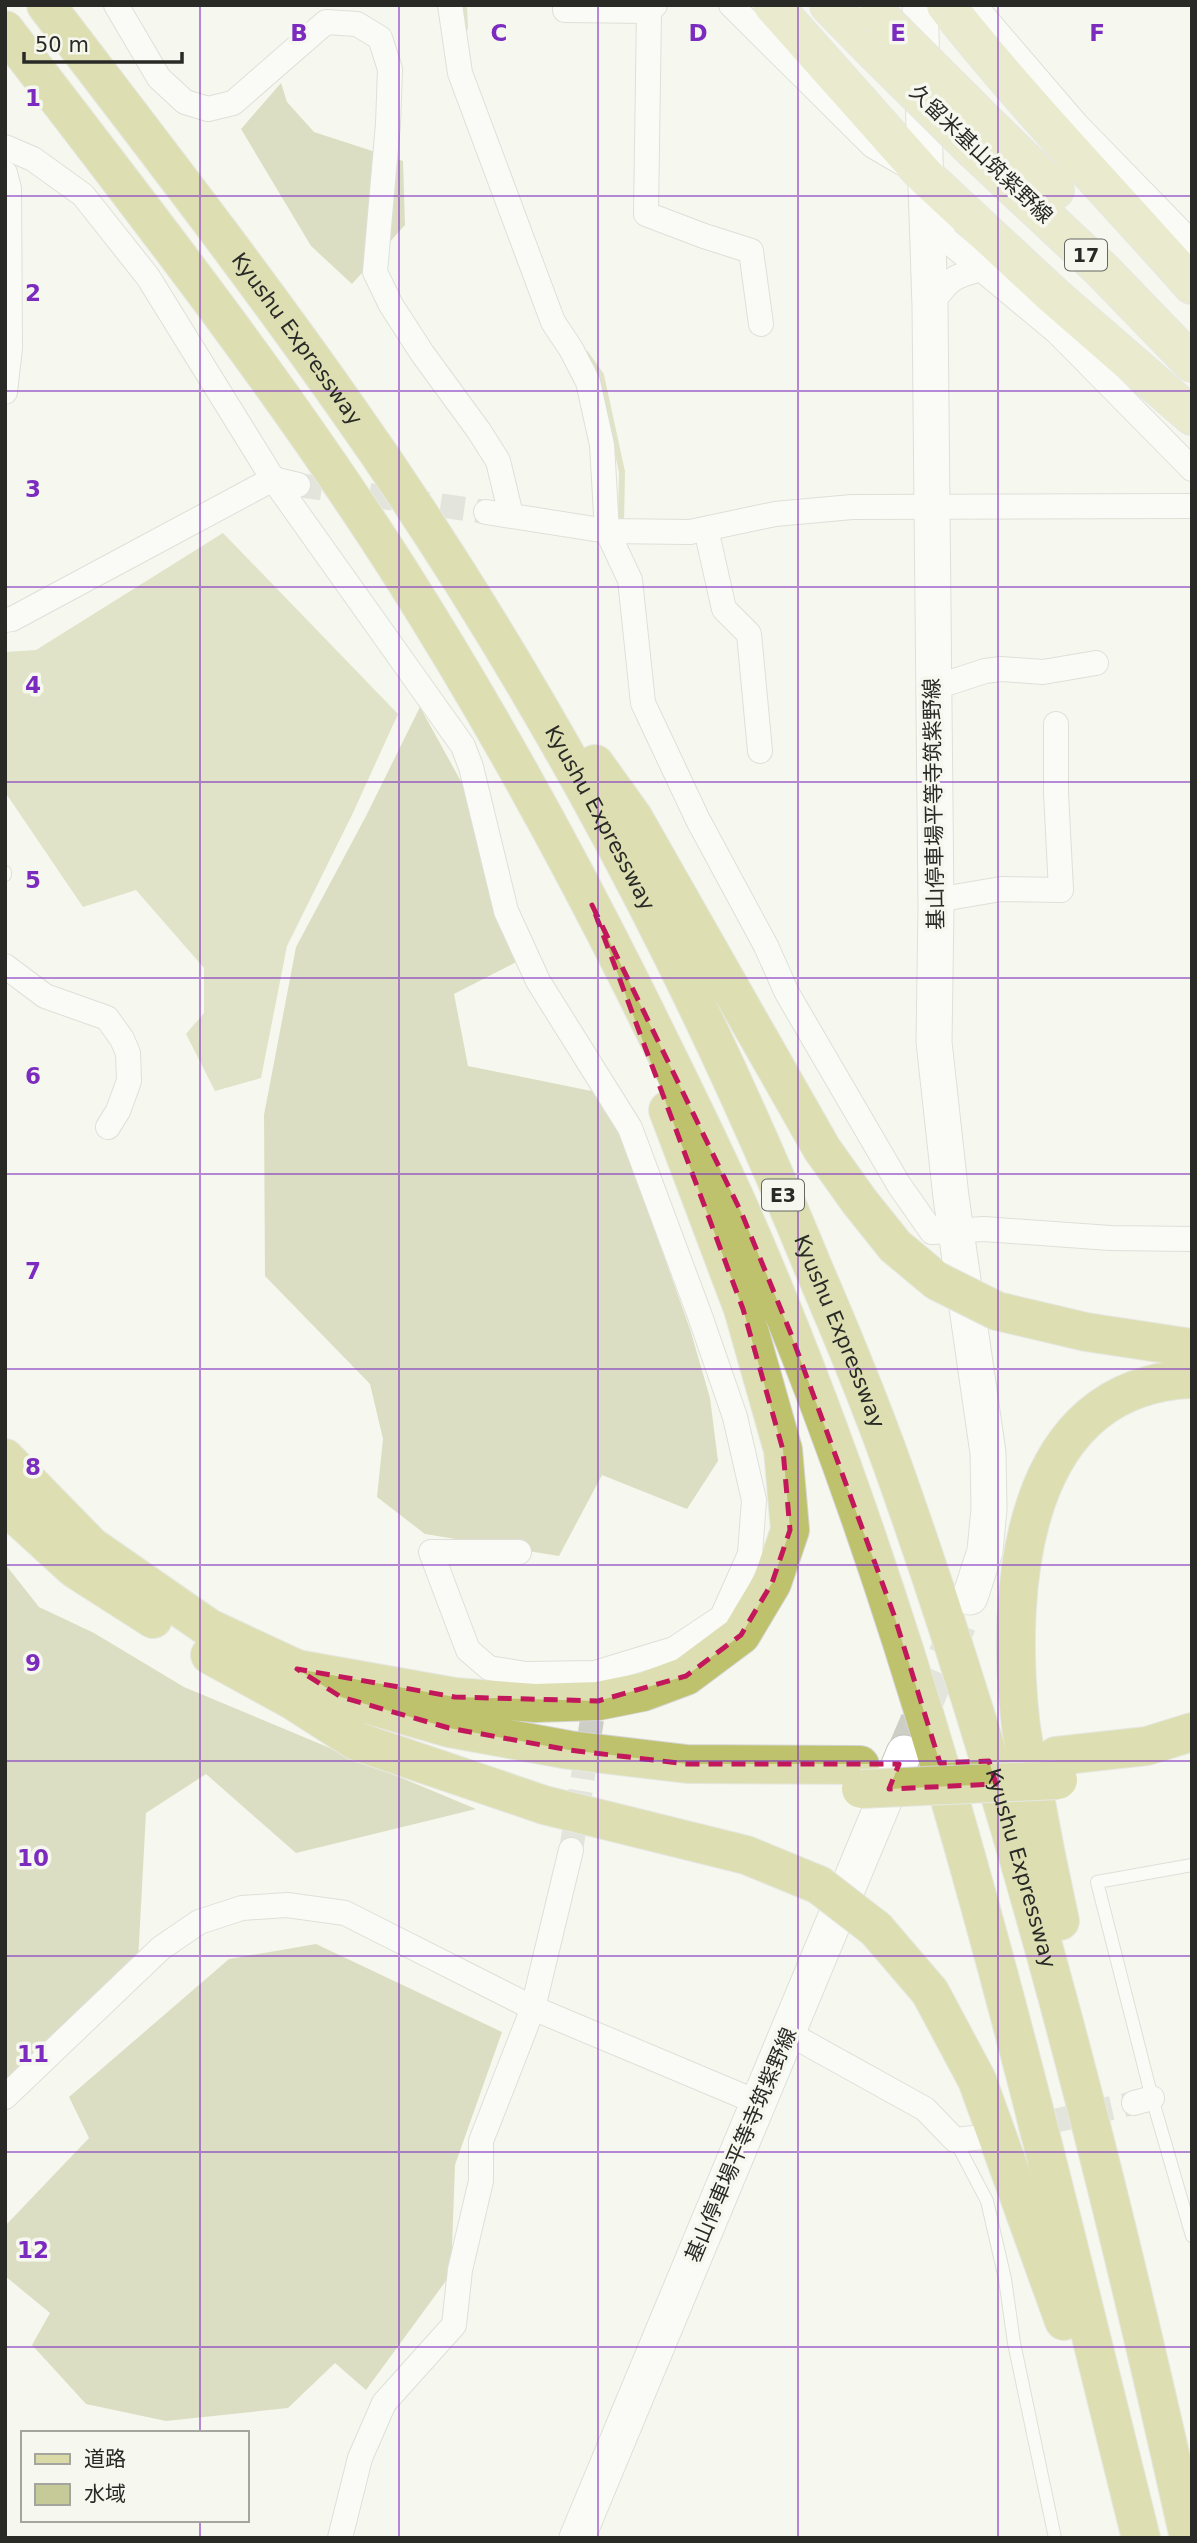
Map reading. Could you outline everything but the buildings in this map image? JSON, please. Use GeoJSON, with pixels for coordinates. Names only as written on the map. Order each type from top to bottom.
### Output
{"type":"FeatureCollection","features":[{"type":"Feature","properties":{"kind":"highway","name":"Kyushu Expressway"},"geometry":{"type":"LineString","coordinates":[[46,5],[251,275],[346,407],[439,546],[535,702],[643,897],[720,1055],[785,1198],[889,1456],[976,1715],[1109,2189],[1189,2538]]}},
{"type":"Feature","properties":{"kind":"highway","name":"E3"},"geometry":{"type":"LineString","coordinates":[[5,30],[198,282],[305,430],[399,570],[491,720],[592,905],[742,1214],[844,1471],[930,1728],[1016,2039],[1141,2538]]}},
{"type":"Feature","properties":{"kind":"highway"},"geometry":{"type":"LineString","coordinates":[[439,546],[633,817],[822,1149],[895,1246],[937,1281],[997,1311],[1086,1332],[1192,1348]]}},
{"type":"Feature","properties":{"kind":"highway"},"geometry":{"type":"LineString","coordinates":[[295,1684],[535,1703],[598,1701],[643,1692],[686,1676],[741,1635],[772,1583],[790,1530],[783,1450],[743,1309],[592,905]]}},
{"type":"Feature","properties":{"kind":"highway"},"geometry":{"type":"LineString","coordinates":[[1109,2189],[1082,2025],[1020,1721],[1016,1664],[1024,1545],[1037,1496],[1069,1437],[1091,1416],[1115,1400],[1141,1388],[1171,1380],[1192,1379]]}},
{"type":"Feature","properties":{"kind":"highway"},"geometry":{"type":"LineString","coordinates":[[5,1458],[91,1546],[295,1684],[356,1741],[544,1805],[746,1855],[819,1885],[876,1929],[930,1992],[977,2080],[1012,2171],[1141,2538]]}},
{"type":"Feature","properties":{"kind":"highway"},"geometry":{"type":"LineString","coordinates":[[5,1505],[75,1569],[194,1646],[295,1684],[449,1728],[569,1750],[687,1764],[860,1777],[957,1763],[1057,1768],[1169,1765],[1192,1759]]}},
{"type":"Feature","properties":{"kind":"highway"},"geometry":{"type":"LineString","coordinates":[[1057,1768],[1192,1732]]}},
{"type":"Feature","properties":{"kind":"main road"},"geometry":{"type":"LineString","coordinates":[[773,5],[926,177],[1054,296],[1192,416]]}},
{"type":"Feature","properties":{"kind":"main road","name":"久留米基山筑紫野線"},"geometry":{"type":"LineString","coordinates":[[829,5],[875,52],[977,133],[1192,327]]}},
{"type":"Feature","properties":{"kind":"main road","name":"基山停車場平等寺筑紫野線"},"geometry":{"type":"LineString","coordinates":[[920,5],[930,306],[936,900],[934,1042],[956,1231],[988,1453],[989,1509],[985,1551],[970,1597]]}},
{"type":"Feature","properties":{"kind":"main road"},"geometry":{"type":"LineString","coordinates":[[946,5],[992,64],[1192,285]]}},
{"type":"Feature","properties":{"kind":"main road","name":"久留米基山筑紫野線"},"geometry":{"type":"LineString","coordinates":[[873,10],[977,133],[1103,271],[1192,363]]}},
{"type":"Feature","properties":{"kind":"main road","name":"基山停車場平等寺筑紫野線"},"geometry":{"type":"LineString","coordinates":[[577,2538],[904,1753]]}},
{"type":"Feature","properties":{"kind":"street"},"geometry":{"type":"LineString","coordinates":[[116,5],[159,78],[186,102],[208,110],[233,103],[326,22],[357,24],[380,38],[390,69],[375,272],[391,305],[422,353],[498,461],[499,513],[607,531],[690,532],[775,514],[852,507],[1192,506]]}},
{"type":"Feature","properties":{"kind":"street"},"geometry":{"type":"LineString","coordinates":[[450,5],[460,72],[552,322],[588,382],[603,445],[607,531],[630,580],[643,704],[698,820],[766,946],[787,993],[899,1185],[932,1232],[984,1229],[1110,1238],[1192,1239]]}},
{"type":"Feature","properties":{"kind":"street"},"geometry":{"type":"LineString","coordinates":[[565,5],[565,10],[652,8],[646,214],[751,251],[761,324]]}},
{"type":"Feature","properties":{"kind":"street"},"geometry":{"type":"LineString","coordinates":[[731,5],[873,146],[926,177],[944,238],[1057,332],[1192,469]]}},
{"type":"Feature","properties":{"kind":"street"},"geometry":{"type":"LineString","coordinates":[[974,5],[1077,125],[1192,243]]}},
{"type":"Feature","properties":{"kind":"street"},"geometry":{"type":"LineString","coordinates":[[5,147],[33,159],[83,195],[148,277],[272,479],[463,746],[471,767],[506,911],[538,981],[630,1128],[700,1316],[735,1417],[754,1500],[750,1554],[722,1617],[674,1649],[596,1681],[489,1668],[468,1650],[431,1552],[519,1552]]}},
{"type":"Feature","properties":{"kind":"street"},"geometry":{"type":"LineString","coordinates":[[5,173],[9,189],[10,348],[5,392]]}},
{"type":"Feature","properties":{"kind":"street"},"geometry":{"type":"LineString","coordinates":[[930,306],[945,285],[957,275],[982,269]]}},
{"type":"Feature","properties":{"kind":"street"},"geometry":{"type":"LineString","coordinates":[[5,620],[12,619],[272,479],[298,485]]}},
{"type":"Feature","properties":{"kind":"street"},"geometry":{"type":"LineString","coordinates":[[706,529],[724,609],[749,634],[760,751]]}},
{"type":"Feature","properties":{"kind":"street"},"geometry":{"type":"LineString","coordinates":[[933,688],[985,671],[1001,669],[1043,672],[1096,663]]}},
{"type":"Feature","properties":{"kind":"street"},"geometry":{"type":"LineString","coordinates":[[936,900],[1001,889],[1061,890],[1056,724]]}},
{"type":"Feature","properties":{"kind":"street"},"geometry":{"type":"LineString","coordinates":[[5,966],[45,996],[107,1018],[122,1039],[128,1053],[129,1082],[118,1111],[108,1127]]}},
{"type":"Feature","properties":{"kind":"street"},"geometry":{"type":"LineString","coordinates":[[340,2538],[360,2458],[384,2403],[454,2325],[460,2270],[481,2181],[481,2141],[533,2008],[571,1850]]}},
{"type":"Feature","properties":{"kind":"street"},"geometry":{"type":"LineString","coordinates":[[5,2096],[161,1948],[200,1922],[242,1908],[287,1905],[345,1913],[533,2008],[759,2103]]}},
{"type":"Feature","properties":{"kind":"street"},"geometry":{"type":"LineString","coordinates":[[788,2032],[925,2109],[955,2140],[983,2137]]}},
{"type":"Feature","properties":{"kind":"lane"},"geometry":{"type":"LineString","coordinates":[[1192,1865],[1097,1882],[1143,2101],[1192,2236]]}},
{"type":"Feature","properties":{"kind":"lane"},"geometry":{"type":"LineString","coordinates":[[955,2140],[987,2201],[1005,2279],[1014,2343],[1055,2538]]}},
{"type":"Feature","properties":{"kind":"highlighted area"},"geometry":{"type":"Polygon","coordinates":[[[592,905],[742,1214],[791,1334],[894,1615],[940,1763],[989,1761],[996,1784],[889,1789],[899,1764],[687,1764],[569,1750],[449,1728],[341,1697],[297,1669],[455,1697],[598,1701],[686,1676],[741,1635],[772,1583],[790,1530],[783,1450],[743,1309],[592,905]]]}},
{"type":"Feature","properties":{"kind":"shaded area"},"geometry":{"type":"Polygon","coordinates":[[[281,83],[287,102],[314,132],[403,161],[405,225],[352,284],[311,246],[241,129],[281,83]]]}},
{"type":"Feature","properties":{"kind":"shaded area"},"geometry":{"type":"Polygon","coordinates":[[[420,707],[474,805],[522,959],[454,994],[468,1066],[606,1094],[690,1329],[710,1398],[718,1461],[687,1509],[602,1475],[559,1556],[425,1534],[377,1497],[383,1439],[370,1384],[265,1276],[264,1115],[296,947],[420,707]]]}},
{"type":"Feature","properties":{"kind":"shaded area"},"geometry":{"type":"Polygon","coordinates":[[[5,1564],[39,1607],[94,1633],[184,1687],[476,1809],[296,1853],[206,1774],[146,1813],[138,1961],[5,2085],[5,1564]]]}},
{"type":"Feature","properties":{"kind":"shaded area"},"geometry":{"type":"Polygon","coordinates":[[[316,1944],[502,2032],[455,2165],[451,2274],[366,2390],[335,2363],[288,2408],[166,2421],[86,2404],[32,2345],[50,2313],[5,2276],[5,2226],[89,2138],[69,2097],[229,1959],[316,1944]]]}},
{"type":"Feature","properties":{"kind":"water"},"geometry":{"type":"Polygon","coordinates":[[[223,533],[398,714],[287,946],[261,1078],[215,1091],[186,1034],[204,1013],[204,968],[136,890],[83,907],[5,792],[5,652],[36,650],[223,533]]]}},
{"type":"Feature","properties":{"kind":"waterway"},"geometry":{"type":"LineString","coordinates":[[464,5],[465,28]]}},
{"type":"Feature","properties":{"kind":"waterway"},"geometry":{"type":"LineString","coordinates":[[586,354],[601,375],[622,472],[621,523]]}},
{"type":"Feature","properties":{"kind":"tunnel"},"geometry":{"type":"LineString","coordinates":[[298,485],[486,512]]}},
{"type":"Feature","properties":{"kind":"tunnel"},"geometry":{"type":"LineString","coordinates":[[904,1753],[959,1624]]}},
{"type":"Feature","properties":{"kind":"tunnel"},"geometry":{"type":"LineString","coordinates":[[571,1850],[597,1689]]}},
{"type":"Feature","properties":{"kind":"tunnel"},"geometry":{"type":"LineString","coordinates":[[983,2137],[1134,2103]]}}]}
